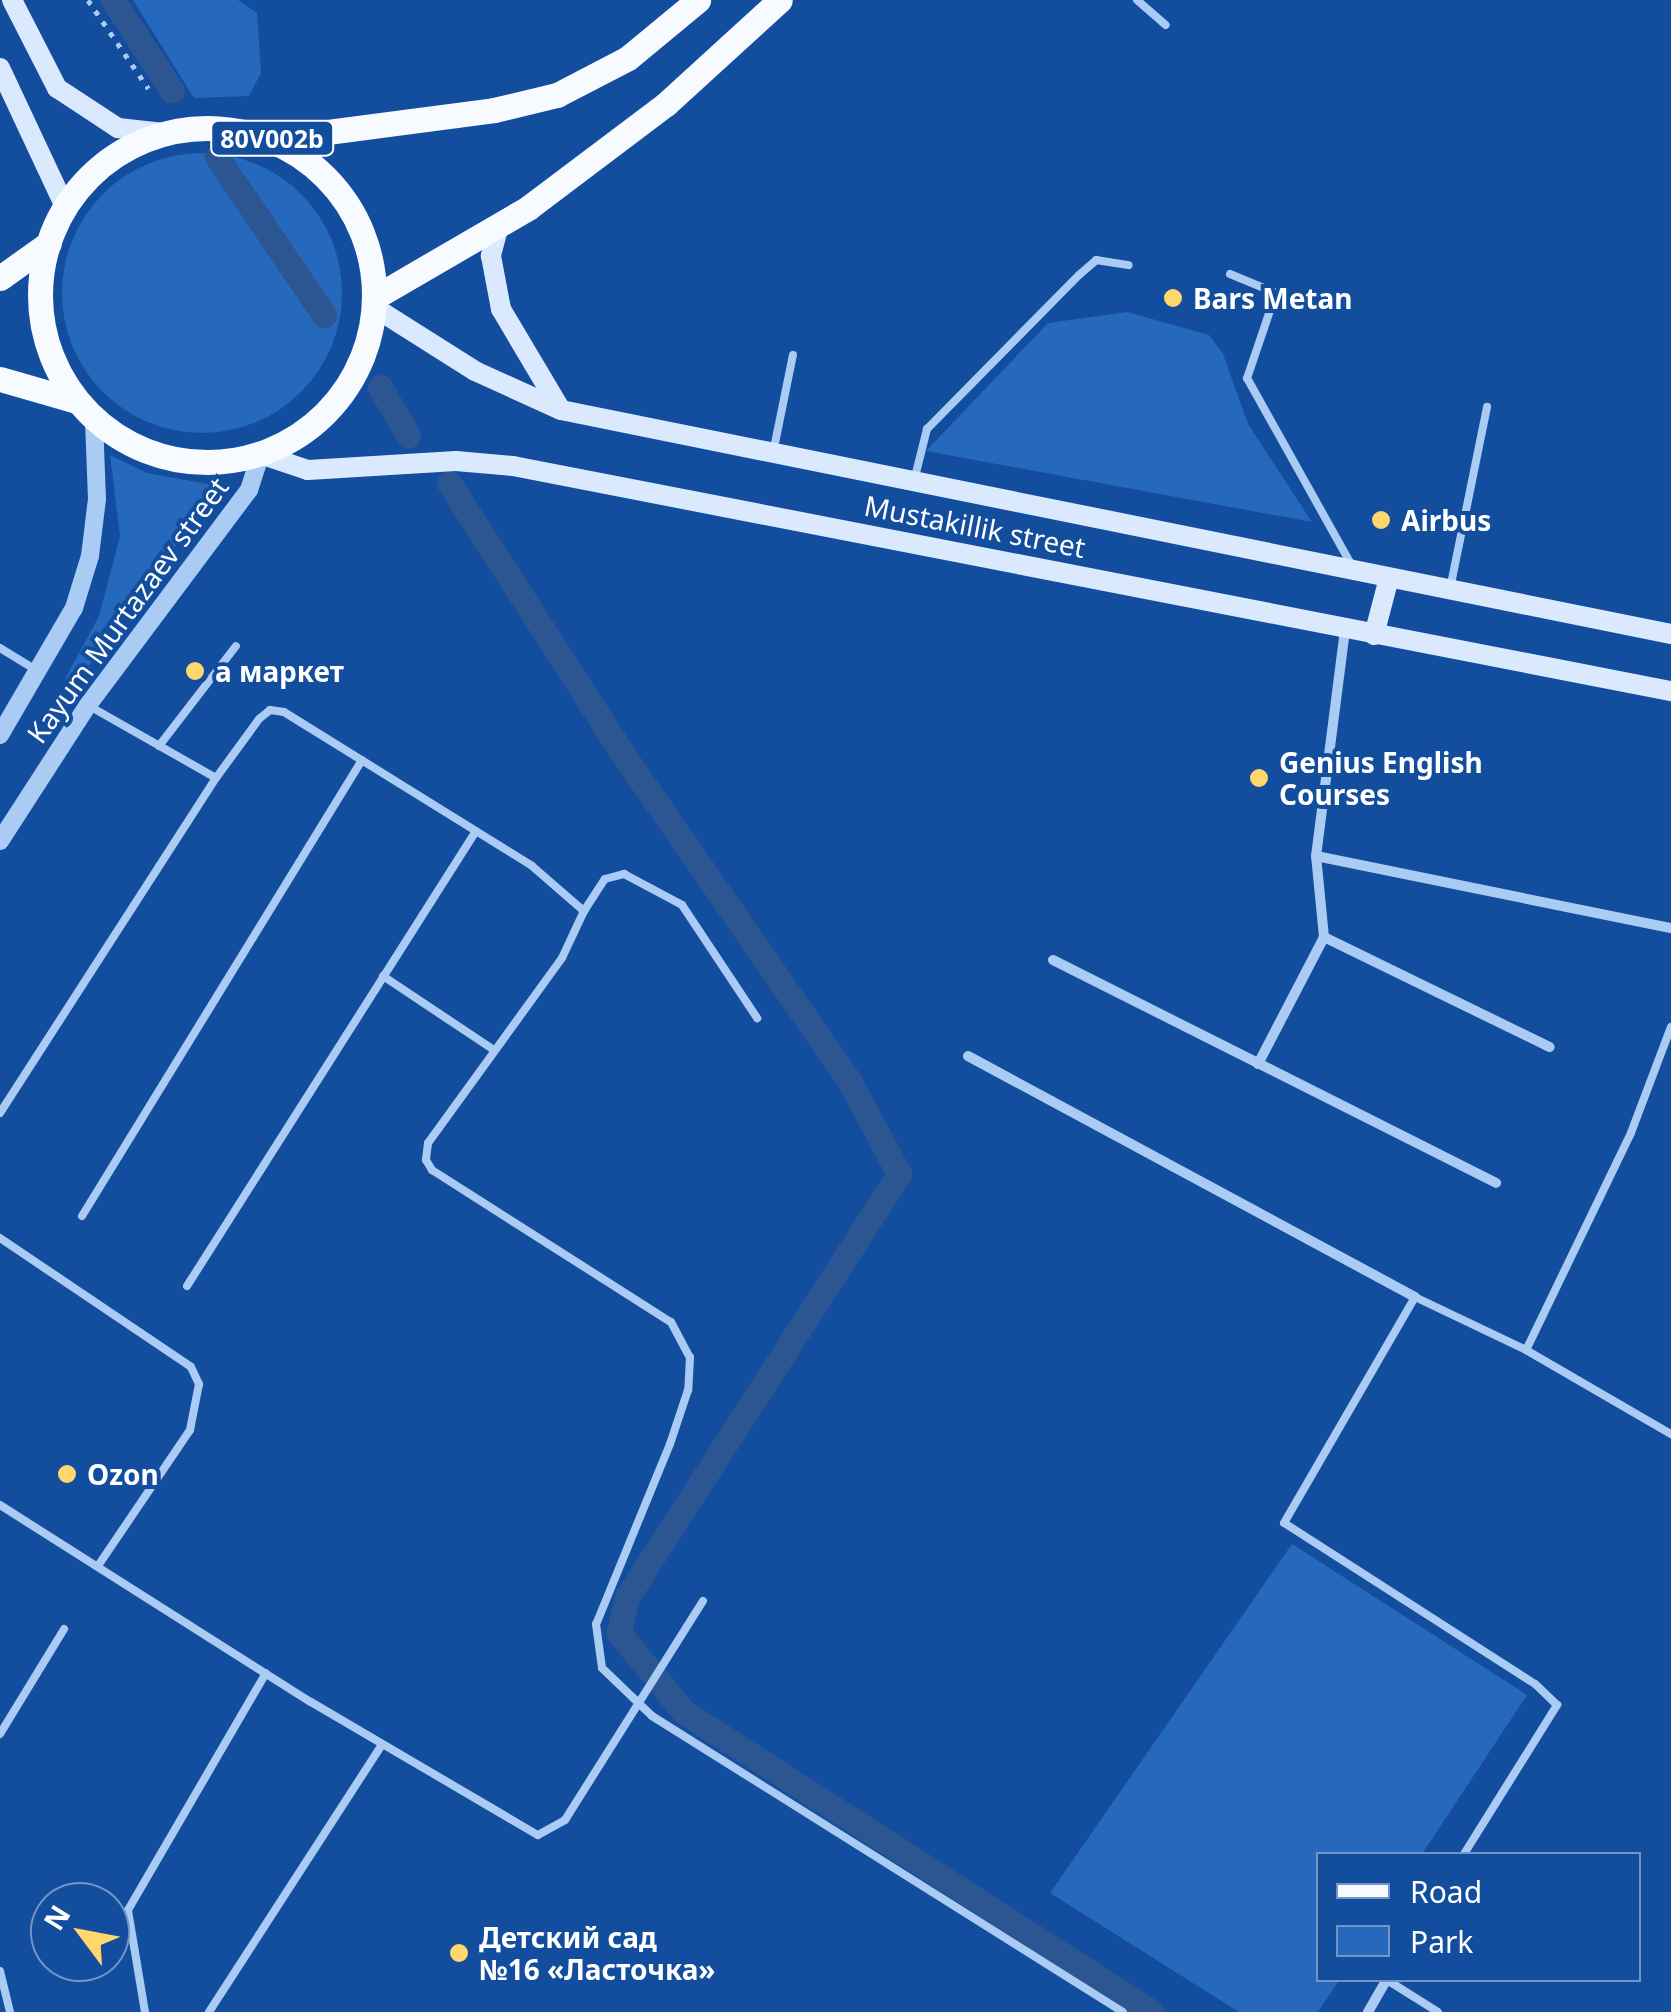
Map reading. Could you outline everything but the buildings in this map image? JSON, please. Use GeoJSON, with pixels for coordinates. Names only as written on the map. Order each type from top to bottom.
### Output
{"type":"FeatureCollection","features":[{"type":"Feature","properties":{"kind":"main road"},"geometry":{"type":"LineString","coordinates":[[12,0],[57,88],[118,128],[164,133]]}},
{"type":"Feature","properties":{"kind":"main road"},"geometry":{"type":"LineString","coordinates":[[274,140],[557,96],[628,58],[698,0]]}},
{"type":"Feature","properties":{"kind":"main road"},"geometry":{"type":"LineString","coordinates":[[263,457],[340,393],[362,359],[377,303],[498,228],[666,104],[780,0]]}},
{"type":"Feature","properties":{"kind":"main road"},"geometry":{"type":"LineString","coordinates":[[0,68],[65,207]]}},
{"type":"Feature","properties":{"kind":"main road","name":"Mustakillik street"},"geometry":{"type":"LineString","coordinates":[[1671,634],[772,457],[561,410],[484,376],[377,303],[358,220],[321,172],[274,140],[219,124],[164,133],[125,149],[92,174],[65,207],[48,243],[40,295],[48,346],[73,400],[94,421],[143,451],[197,464],[263,457],[308,470],[456,462],[513,466],[1671,691]]}},
{"type":"Feature","properties":{"kind":"main road"},"geometry":{"type":"LineString","coordinates":[[498,228],[491,256],[501,309],[561,410]]}},
{"type":"Feature","properties":{"kind":"main road","name":"Mustakillik street"},"geometry":{"type":"LineString","coordinates":[[0,278],[48,243]]}},
{"type":"Feature","properties":{"kind":"main road","name":"Mustakillik street"},"geometry":{"type":"LineString","coordinates":[[0,379],[73,400]]}},
{"type":"Feature","properties":{"kind":"main road"},"geometry":{"type":"LineString","coordinates":[[1374,635],[1389,578]]}},
{"type":"Feature","properties":{"kind":"street","name":"Kayum Murtazaev street"},"geometry":{"type":"LineString","coordinates":[[0,735],[74,608],[90,556],[97,499],[94,421]]}},
{"type":"Feature","properties":{"kind":"street","name":"Kayum Murtazaev street"},"geometry":{"type":"LineString","coordinates":[[0,842],[88,705],[250,490],[263,457]]}},
{"type":"Feature","properties":{"kind":"street"},"geometry":{"type":"LineString","coordinates":[[1258,1064],[1324,937],[1316,856],[1345,630]]}},
{"type":"Feature","properties":{"kind":"street"},"geometry":{"type":"LineString","coordinates":[[1316,856],[1671,928]]}},
{"type":"Feature","properties":{"kind":"street"},"geometry":{"type":"LineString","coordinates":[[1324,937],[1550,1047]]}},
{"type":"Feature","properties":{"kind":"street"},"geometry":{"type":"LineString","coordinates":[[1053,960],[1496,1183]]}},
{"type":"Feature","properties":{"kind":"street"},"geometry":{"type":"LineString","coordinates":[[968,1056],[1416,1297]]}},
{"type":"Feature","properties":{"kind":"street"},"geometry":{"type":"LineString","coordinates":[[1368,2012],[1385,1982]]}},
{"type":"Feature","properties":{"kind":"lane"},"geometry":{"type":"LineString","coordinates":[[1137,0],[1166,25]]}},
{"type":"Feature","properties":{"kind":"lane"},"geometry":{"type":"LineString","coordinates":[[914,484],[927,428],[1096,260],[1128,265]]}},
{"type":"Feature","properties":{"kind":"lane"},"geometry":{"type":"LineString","coordinates":[[1230,274],[1276,293],[1247,378],[1356,572]]}},
{"type":"Feature","properties":{"kind":"lane"},"geometry":{"type":"LineString","coordinates":[[772,457],[793,355]]}},
{"type":"Feature","properties":{"kind":"lane"},"geometry":{"type":"LineString","coordinates":[[1450,589],[1487,407]]}},
{"type":"Feature","properties":{"kind":"lane"},"geometry":{"type":"LineString","coordinates":[[159,746],[236,646]]}},
{"type":"Feature","properties":{"kind":"lane"},"geometry":{"type":"LineString","coordinates":[[0,648],[40,672]]}},
{"type":"Feature","properties":{"kind":"lane"},"geometry":{"type":"LineString","coordinates":[[88,705],[216,778]]}},
{"type":"Feature","properties":{"kind":"lane"},"geometry":{"type":"LineString","coordinates":[[0,1114],[216,778],[270,710],[284,712],[476,830],[532,866],[584,911]]}},
{"type":"Feature","properties":{"kind":"lane"},"geometry":{"type":"LineString","coordinates":[[82,1216],[362,760]]}},
{"type":"Feature","properties":{"kind":"lane"},"geometry":{"type":"LineString","coordinates":[[187,1286],[476,830]]}},
{"type":"Feature","properties":{"kind":"lane"},"geometry":{"type":"LineString","coordinates":[[756,1018],[682,905],[624,874],[604,879],[562,958],[428,1143],[432,1170],[671,1322],[690,1357],[688,1390],[670,1444],[596,1624],[602,1668],[636,1703],[1123,2012]]}},
{"type":"Feature","properties":{"kind":"lane"},"geometry":{"type":"LineString","coordinates":[[383,976],[494,1050]]}},
{"type":"Feature","properties":{"kind":"lane"},"geometry":{"type":"LineString","coordinates":[[1526,1350],[1631,1133],[1671,1027]]}},
{"type":"Feature","properties":{"kind":"lane"},"geometry":{"type":"LineString","coordinates":[[0,1238],[192,1366],[199,1384],[190,1430],[98,1566]]}},
{"type":"Feature","properties":{"kind":"lane"},"geometry":{"type":"LineString","coordinates":[[1465,1852],[1556,1704],[1535,1684],[1284,1524],[1416,1297],[1526,1350],[1671,1434]]}},
{"type":"Feature","properties":{"kind":"lane"},"geometry":{"type":"LineString","coordinates":[[0,1504],[382,1745],[538,1835],[565,1820],[647,1684],[703,1601]]}},
{"type":"Feature","properties":{"kind":"lane"},"geometry":{"type":"LineString","coordinates":[[0,1734],[64,1630]]}},
{"type":"Feature","properties":{"kind":"lane"},"geometry":{"type":"LineString","coordinates":[[145,2012],[128,1910],[266,1673]]}},
{"type":"Feature","properties":{"kind":"lane"},"geometry":{"type":"LineString","coordinates":[[208,2012],[382,1745]]}},
{"type":"Feature","properties":{"kind":"lane"},"geometry":{"type":"LineString","coordinates":[[0,1971],[10,2012]]}},
{"type":"Feature","properties":{"kind":"lane"},"geometry":{"type":"LineString","coordinates":[[1389,1982],[1438,2012]]}},
{"type":"Feature","properties":{"kind":"path"},"geometry":{"type":"LineString","coordinates":[[88,0],[148,88]]}},
{"type":"Feature","properties":{"kind":"green space"},"geometry":{"type":"Polygon","coordinates":[[[133,0],[238,0],[257,13],[261,73],[249,96],[194,98],[133,0]]]}},
{"type":"Feature","properties":{"kind":"green space"},"geometry":{"type":"Polygon","coordinates":[[[202,153],[256,164],[301,194],[331,239],[342,293],[331,347],[301,392],[256,422],[202,433],[148,422],[103,392],[73,347],[62,293],[73,239],[103,194],[148,164],[202,153]]]}},
{"type":"Feature","properties":{"kind":"green space"},"geometry":{"type":"Polygon","coordinates":[[[1127,312],[1209,335],[1223,354],[1248,424],[1312,522],[926,451],[1048,323],[1127,312]]]}},
{"type":"Feature","properties":{"kind":"green space"},"geometry":{"type":"Polygon","coordinates":[[[110,455],[147,473],[219,486],[75,685],[65,679],[99,616],[120,536],[110,455]]]}},
{"type":"Feature","properties":{"kind":"green space"},"geometry":{"type":"Polygon","coordinates":[[[1292,1544],[1527,1695],[1423,1852],[1316,1852],[1316,1982],[1338,1982],[1318,2012],[1239,2012],[1050,1893],[1292,1544]]]}},
{"type":"Feature","properties":{"kind":"waterway"},"geometry":{"type":"LineString","coordinates":[[113,0],[172,91]]}},
{"type":"Feature","properties":{"kind":"waterway"},"geometry":{"type":"LineString","coordinates":[[217,157],[324,315]]}},
{"type":"Feature","properties":{"kind":"waterway"},"geometry":{"type":"LineString","coordinates":[[380,387],[408,435]]}},
{"type":"Feature","properties":{"kind":"waterway"},"geometry":{"type":"LineString","coordinates":[[449,483],[627,760],[851,1084],[899,1174],[627,1597],[619,1633],[684,1712],[1152,2012]]}},
{"type":"Feature","properties":{"kind":"place","name":"Bars Metan"},"geometry":{"type":"Point","coordinates":[1173,298]}},
{"type":"Feature","properties":{"kind":"place","name":"Airbus"},"geometry":{"type":"Point","coordinates":[1381,520]}},
{"type":"Feature","properties":{"kind":"place","name":"а маркет"},"geometry":{"type":"Point","coordinates":[195,671]}},
{"type":"Feature","properties":{"kind":"place","name":"Genius English Courses"},"geometry":{"type":"Point","coordinates":[1259,778]}},
{"type":"Feature","properties":{"kind":"place","name":"Ozon"},"geometry":{"type":"Point","coordinates":[67,1474]}},
{"type":"Feature","properties":{"kind":"place","name":"Детский сад №16 «Ласточка»"},"geometry":{"type":"Point","coordinates":[459,1953]}}]}
